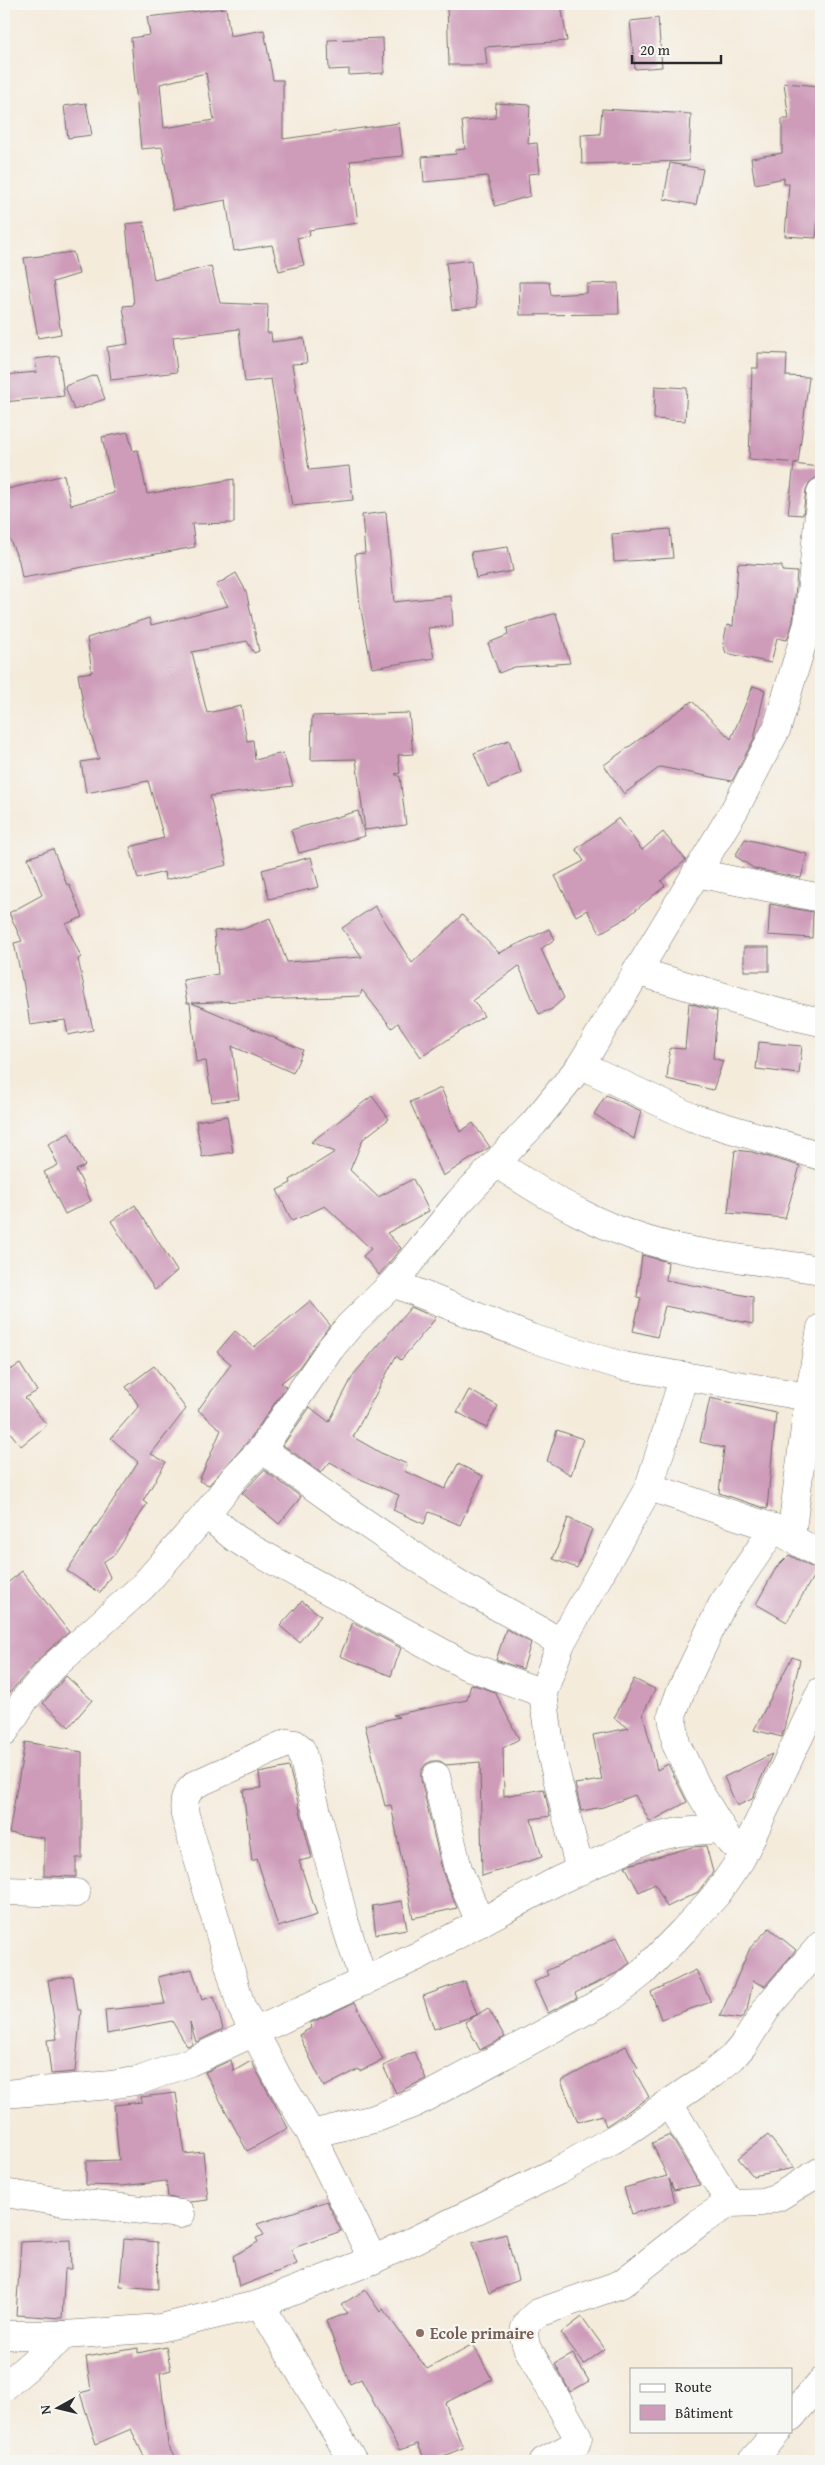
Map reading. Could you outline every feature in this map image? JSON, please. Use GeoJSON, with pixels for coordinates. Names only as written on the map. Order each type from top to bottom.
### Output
{"type":"FeatureCollection","features":[{"type":"Feature","properties":{"kind":"street"},"geometry":{"type":"LineString","coordinates":[[4,1733],[25,1699],[54,1666],[143,1586],[206,1514],[235,1477],[262,1450],[330,1349],[350,1325],[393,1283],[459,1202],[534,1123],[581,1065],[735,809],[777,728],[808,624],[821,492]]}},
{"type":"Feature","properties":{"kind":"street"},"geometry":{"type":"LineString","coordinates":[[696,873],[821,898]]}},
{"type":"Feature","properties":{"kind":"street"},"geometry":{"type":"LineString","coordinates":[[636,971],[776,1012],[821,1022]]}},
{"type":"Feature","properties":{"kind":"street"},"geometry":{"type":"LineString","coordinates":[[581,1065],[691,1117],[821,1156]]}},
{"type":"Feature","properties":{"kind":"street"},"geometry":{"type":"LineString","coordinates":[[496,1163],[543,1194],[591,1219],[635,1235],[680,1248],[821,1270]]}},
{"type":"Feature","properties":{"kind":"street"},"geometry":{"type":"LineString","coordinates":[[393,1283],[531,1338],[623,1366],[809,1397]]}},
{"type":"Feature","properties":{"kind":"street"},"geometry":{"type":"LineString","coordinates":[[741,1858],[722,1829],[676,1744],[672,1715],[680,1693],[722,1605],[783,1532],[821,1328]]}},
{"type":"Feature","properties":{"kind":"street"},"geometry":{"type":"LineString","coordinates":[[580,1870],[551,1753],[542,1693],[561,1644],[649,1488],[684,1376]]}},
{"type":"Feature","properties":{"kind":"street"},"geometry":{"type":"LineString","coordinates":[[262,1450],[369,1528],[464,1587],[531,1624],[561,1644]]}},
{"type":"Feature","properties":{"kind":"street"},"geometry":{"type":"LineString","coordinates":[[649,1488],[783,1532],[821,1555]]}},
{"type":"Feature","properties":{"kind":"street"},"geometry":{"type":"LineString","coordinates":[[206,1514],[235,1538],[254,1550],[434,1650],[491,1676],[542,1693]]}},
{"type":"Feature","properties":{"kind":"street"},"geometry":{"type":"LineString","coordinates":[[311,2134],[374,2118],[416,2103],[613,1996],[643,1972],[717,1894],[741,1858],[821,1691]]}},
{"type":"Feature","properties":{"kind":"street"},"geometry":{"type":"LineString","coordinates":[[364,1982],[345,1923],[301,1749],[295,1744],[287,1743],[196,1784],[186,1792],[183,1804],[218,1924],[230,1975],[241,2006],[311,2134],[373,2260]]}},
{"type":"Feature","properties":{"kind":"street"},"geometry":{"type":"LineString","coordinates":[[436,1776],[458,1869],[480,1923]]}},
{"type":"Feature","properties":{"kind":"street"},"geometry":{"type":"LineString","coordinates":[[4,2094],[111,2085],[141,2080],[190,2062],[364,1982],[580,1870],[647,1839],[679,1832],[722,1829]]}},
{"type":"Feature","properties":{"kind":"street"},"geometry":{"type":"LineString","coordinates":[[4,1891],[76,1893]]}},
{"type":"Feature","properties":{"kind":"street"},"geometry":{"type":"LineString","coordinates":[[4,2335],[65,2335],[160,2328],[260,2304],[373,2260],[558,2171],[626,2132],[669,2104],[733,2057],[745,2043],[769,2004],[821,1945]]}},
{"type":"Feature","properties":{"kind":"street"},"geometry":{"type":"LineString","coordinates":[[669,2104],[730,2203]]}},
{"type":"Feature","properties":{"kind":"street"},"geometry":{"type":"LineString","coordinates":[[544,2461],[576,2444],[578,2437],[526,2347],[523,2337],[524,2328],[530,2319],[538,2313],[621,2284],[701,2221],[730,2203],[762,2202],[778,2197],[821,2172]]}},
{"type":"Feature","properties":{"kind":"street"},"geometry":{"type":"LineString","coordinates":[[4,2192],[56,2201],[181,2214]]}},
{"type":"Feature","properties":{"kind":"street"},"geometry":{"type":"LineString","coordinates":[[260,2304],[353,2461]]}},
{"type":"Feature","properties":{"kind":"street"},"geometry":{"type":"LineString","coordinates":[[4,2387],[65,2335]]}},
{"type":"Feature","properties":{"kind":"street"},"geometry":{"type":"LineString","coordinates":[[792,2416],[821,2382]]}},
{"type":"Feature","properties":{"kind":"street"},"geometry":{"type":"LineString","coordinates":[[752,2461],[777,2432]]}},
{"type":"Feature","properties":{"kind":"building"},"geometry":{"type":"Polygon","coordinates":[[[447,4],[561,4],[567,41],[485,47],[487,65],[449,65],[447,4]]]}},
{"type":"Feature","properties":{"kind":"building"},"geometry":{"type":"Polygon","coordinates":[[[226,8],[230,36],[264,30],[273,80],[283,80],[283,139],[399,123],[403,156],[350,161],[358,223],[309,230],[310,235],[297,238],[304,265],[279,271],[272,245],[234,251],[226,200],[173,210],[162,147],[141,149],[131,38],[150,35],[147,17],[226,8]],[[206,73],[160,84],[164,128],[214,120],[206,73]]]}},
{"type":"Feature","properties":{"kind":"building"},"geometry":{"type":"Polygon","coordinates":[[[658,18],[662,67],[635,69],[630,21],[658,18]]]}},
{"type":"Feature","properties":{"kind":"building"},"geometry":{"type":"Polygon","coordinates":[[[383,38],[384,73],[349,75],[349,69],[329,70],[328,40],[383,38]]]}},
{"type":"Feature","properties":{"kind":"building"},"geometry":{"type":"Polygon","coordinates":[[[784,83],[821,86],[821,186],[816,238],[785,236],[789,184],[784,184],[784,178],[755,184],[751,158],[782,153],[782,119],[789,119],[784,83]]]}},
{"type":"Feature","properties":{"kind":"building"},"geometry":{"type":"Polygon","coordinates":[[[86,103],[92,135],[68,138],[64,106],[86,103]]]}},
{"type":"Feature","properties":{"kind":"building"},"geometry":{"type":"Polygon","coordinates":[[[496,103],[530,105],[528,144],[537,143],[540,173],[528,174],[530,196],[495,206],[487,176],[424,182],[422,157],[456,154],[456,150],[465,149],[462,121],[495,118],[496,103]]]}},
{"type":"Feature","properties":{"kind":"building"},"geometry":{"type":"Polygon","coordinates":[[[602,109],[691,114],[689,161],[582,164],[581,135],[600,134],[602,109]]]}},
{"type":"Feature","properties":{"kind":"building"},"geometry":{"type":"Polygon","coordinates":[[[670,163],[703,169],[696,205],[664,199],[670,163]]]}},
{"type":"Feature","properties":{"kind":"building"},"geometry":{"type":"Polygon","coordinates":[[[144,222],[154,280],[211,266],[220,303],[268,305],[267,333],[271,333],[272,342],[304,338],[307,363],[292,364],[309,470],[349,466],[353,500],[292,506],[271,379],[245,382],[239,329],[173,337],[177,372],[111,380],[107,347],[128,344],[123,306],[134,305],[126,224],[144,222]]]}},
{"type":"Feature","properties":{"kind":"building"},"geometry":{"type":"Polygon","coordinates":[[[73,252],[79,274],[53,282],[61,334],[38,338],[24,258],[73,252]]]}},
{"type":"Feature","properties":{"kind":"building"},"geometry":{"type":"Polygon","coordinates":[[[471,260],[477,307],[452,310],[446,263],[471,260]]]}},
{"type":"Feature","properties":{"kind":"building"},"geometry":{"type":"Polygon","coordinates":[[[519,282],[549,282],[551,295],[587,293],[587,284],[618,283],[619,314],[520,315],[519,282]]]}},
{"type":"Feature","properties":{"kind":"building"},"geometry":{"type":"Polygon","coordinates":[[[758,353],[787,354],[786,376],[809,377],[798,463],[749,459],[752,368],[758,368],[758,353]]]}},
{"type":"Feature","properties":{"kind":"building"},"geometry":{"type":"Polygon","coordinates":[[[59,356],[64,396],[4,402],[4,375],[37,372],[35,359],[59,356]]]}},
{"type":"Feature","properties":{"kind":"building"},"geometry":{"type":"Polygon","coordinates":[[[96,375],[105,399],[74,410],[65,386],[96,375]]]}},
{"type":"Feature","properties":{"kind":"building"},"geometry":{"type":"Polygon","coordinates":[[[655,386],[687,388],[685,421],[654,419],[655,386]]]}},
{"type":"Feature","properties":{"kind":"building"},"geometry":{"type":"Polygon","coordinates":[[[128,432],[133,451],[138,450],[147,494],[234,479],[234,523],[192,524],[195,547],[22,578],[19,561],[4,526],[4,490],[64,475],[71,505],[114,493],[102,437],[128,432]]]}},
{"type":"Feature","properties":{"kind":"building"},"geometry":{"type":"Polygon","coordinates":[[[794,464],[818,467],[817,477],[809,483],[806,490],[803,515],[788,514],[794,464]]]}},
{"type":"Feature","properties":{"kind":"building"},"geometry":{"type":"Polygon","coordinates":[[[386,512],[394,602],[451,596],[453,626],[428,628],[434,658],[372,668],[360,605],[355,554],[365,553],[362,515],[386,512]]]}},
{"type":"Feature","properties":{"kind":"building"},"geometry":{"type":"Polygon","coordinates":[[[670,529],[673,558],[614,562],[612,534],[670,529]]]}},
{"type":"Feature","properties":{"kind":"building"},"geometry":{"type":"Polygon","coordinates":[[[508,547],[513,571],[476,578],[471,552],[508,547]]]}},
{"type":"Feature","properties":{"kind":"building"},"geometry":{"type":"Polygon","coordinates":[[[738,563],[782,566],[782,571],[797,572],[793,621],[787,640],[777,638],[771,663],[726,653],[723,644],[727,625],[733,626],[738,563]]]}},
{"type":"Feature","properties":{"kind":"building"},"geometry":{"type":"Polygon","coordinates":[[[236,573],[246,591],[259,651],[254,653],[247,641],[192,652],[207,713],[241,706],[247,741],[253,740],[255,760],[283,753],[293,786],[210,796],[227,865],[165,880],[164,872],[138,879],[130,847],[164,838],[148,781],[86,793],[81,762],[99,759],[85,715],[78,674],[92,672],[87,638],[149,618],[151,625],[228,606],[216,585],[236,573]]]}},
{"type":"Feature","properties":{"kind":"building"},"geometry":{"type":"Polygon","coordinates":[[[556,613],[570,663],[514,667],[499,673],[488,643],[508,635],[507,628],[556,613]]]}},
{"type":"Feature","properties":{"kind":"building"},"geometry":{"type":"Polygon","coordinates":[[[753,686],[765,690],[754,739],[732,781],[660,767],[624,794],[604,765],[692,701],[731,739],[753,686]]]}},
{"type":"Feature","properties":{"kind":"building"},"geometry":{"type":"Polygon","coordinates":[[[409,713],[413,754],[398,755],[400,773],[395,774],[400,777],[406,825],[365,830],[356,759],[311,760],[312,716],[409,713]]]}},
{"type":"Feature","properties":{"kind":"building"},"geometry":{"type":"Polygon","coordinates":[[[509,740],[521,773],[488,787],[474,753],[509,740]]]}},
{"type":"Feature","properties":{"kind":"building"},"geometry":{"type":"Polygon","coordinates":[[[358,811],[365,836],[299,853],[291,830],[358,811]]]}},
{"type":"Feature","properties":{"kind":"building"},"geometry":{"type":"Polygon","coordinates":[[[619,818],[642,850],[663,832],[686,860],[661,881],[665,886],[626,918],[600,933],[587,910],[576,916],[555,876],[584,861],[576,849],[619,818]]]}},
{"type":"Feature","properties":{"kind":"building"},"geometry":{"type":"Polygon","coordinates":[[[745,839],[807,854],[801,878],[755,869],[735,856],[745,839]]]}},
{"type":"Feature","properties":{"kind":"building"},"geometry":{"type":"Polygon","coordinates":[[[53,849],[67,885],[69,884],[83,917],[66,924],[81,957],[78,959],[93,1030],[68,1035],[65,1020],[30,1025],[23,980],[14,943],[22,941],[9,913],[42,895],[28,858],[53,849]]]}},
{"type":"Feature","properties":{"kind":"building"},"geometry":{"type":"Polygon","coordinates":[[[311,857],[319,887],[269,899],[262,870],[311,857]]]}},
{"type":"Feature","properties":{"kind":"building"},"geometry":{"type":"Polygon","coordinates":[[[770,904],[813,912],[812,938],[768,935],[770,904]]]}},
{"type":"Feature","properties":{"kind":"building"},"geometry":{"type":"Polygon","coordinates":[[[375,906],[412,963],[462,915],[499,953],[549,929],[555,939],[541,949],[564,998],[552,1009],[539,1014],[519,966],[473,1000],[484,1016],[421,1057],[398,1023],[392,1028],[362,990],[360,996],[192,1003],[303,1050],[293,1073],[232,1046],[239,1099],[212,1102],[206,1061],[196,1062],[190,1003],[187,1003],[183,980],[218,974],[214,931],[246,928],[270,918],[287,962],[362,957],[342,928],[375,906]]]}},
{"type":"Feature","properties":{"kind":"building"},"geometry":{"type":"Polygon","coordinates":[[[744,947],[769,947],[769,971],[744,971],[744,947]]]}},
{"type":"Feature","properties":{"kind":"building"},"geometry":{"type":"Polygon","coordinates":[[[689,1003],[717,1011],[713,1058],[723,1061],[713,1090],[667,1079],[670,1048],[685,1049],[689,1003]]]}},
{"type":"Feature","properties":{"kind":"building"},"geometry":{"type":"Polygon","coordinates":[[[759,1042],[802,1046],[799,1074],[756,1069],[759,1042]]]}},
{"type":"Feature","properties":{"kind":"building"},"geometry":{"type":"Polygon","coordinates":[[[441,1088],[460,1132],[473,1123],[490,1147],[443,1176],[410,1102],[441,1088]]]}},
{"type":"Feature","properties":{"kind":"building"},"geometry":{"type":"Polygon","coordinates":[[[606,1095],[641,1111],[634,1139],[594,1114],[606,1095]]]}},
{"type":"Feature","properties":{"kind":"building"},"geometry":{"type":"Polygon","coordinates":[[[372,1096],[389,1119],[363,1139],[350,1170],[378,1197],[413,1179],[429,1211],[387,1233],[401,1248],[379,1275],[363,1256],[371,1249],[325,1206],[292,1221],[277,1190],[291,1183],[290,1180],[335,1152],[311,1142],[372,1096]]]}},
{"type":"Feature","properties":{"kind":"building"},"geometry":{"type":"Polygon","coordinates":[[[227,1116],[233,1152],[202,1157],[196,1121],[227,1116]]]}},
{"type":"Feature","properties":{"kind":"building"},"geometry":{"type":"Polygon","coordinates":[[[69,1133],[85,1166],[76,1170],[91,1201],[65,1214],[44,1172],[58,1165],[48,1144],[69,1133]]]}},
{"type":"Feature","properties":{"kind":"building"},"geometry":{"type":"Polygon","coordinates":[[[735,1150],[752,1152],[800,1166],[785,1218],[728,1213],[735,1150]]]}},
{"type":"Feature","properties":{"kind":"building"},"geometry":{"type":"Polygon","coordinates":[[[135,1205],[177,1271],[155,1290],[111,1221],[135,1205]]]}},
{"type":"Feature","properties":{"kind":"building"},"geometry":{"type":"Polygon","coordinates":[[[642,1255],[668,1262],[666,1280],[753,1297],[753,1324],[665,1306],[657,1337],[633,1331],[641,1298],[637,1297],[642,1255]]]}},
{"type":"Feature","properties":{"kind":"building"},"geometry":{"type":"Polygon","coordinates":[[[310,1301],[330,1325],[297,1370],[281,1383],[286,1387],[250,1439],[209,1485],[199,1481],[221,1430],[198,1410],[231,1364],[217,1352],[235,1331],[254,1347],[310,1301]]]}},
{"type":"Feature","properties":{"kind":"building"},"geometry":{"type":"Polygon","coordinates":[[[411,1307],[436,1318],[401,1360],[396,1356],[353,1437],[381,1453],[407,1464],[404,1471],[445,1489],[458,1464],[483,1476],[460,1525],[429,1512],[424,1524],[393,1510],[399,1495],[358,1478],[330,1462],[321,1473],[283,1445],[310,1407],[329,1422],[354,1374],[411,1307]]]}},
{"type":"Feature","properties":{"kind":"building"},"geometry":{"type":"Polygon","coordinates":[[[20,1364],[37,1391],[25,1398],[47,1425],[21,1446],[4,1425],[4,1372],[20,1364]]]}},
{"type":"Feature","properties":{"kind":"building"},"geometry":{"type":"Polygon","coordinates":[[[154,1366],[186,1409],[151,1454],[166,1462],[143,1501],[147,1504],[115,1554],[103,1562],[110,1577],[100,1593],[67,1571],[138,1462],[111,1438],[139,1406],[126,1387],[154,1366]]]}},
{"type":"Feature","properties":{"kind":"building"},"geometry":{"type":"Polygon","coordinates":[[[469,1390],[498,1406],[486,1428],[457,1412],[469,1390]]]}},
{"type":"Feature","properties":{"kind":"building"},"geometry":{"type":"Polygon","coordinates":[[[710,1398],[776,1413],[767,1509],[719,1493],[724,1448],[700,1442],[710,1398]]]}},
{"type":"Feature","properties":{"kind":"building"},"geometry":{"type":"Polygon","coordinates":[[[557,1430],[583,1439],[571,1475],[547,1461],[557,1430]]]}},
{"type":"Feature","properties":{"kind":"building"},"geometry":{"type":"Polygon","coordinates":[[[264,1470],[301,1497],[279,1524],[242,1493],[264,1470]]]}},
{"type":"Feature","properties":{"kind":"building"},"geometry":{"type":"Polygon","coordinates":[[[568,1518],[592,1529],[577,1568],[553,1559],[568,1518]]]}},
{"type":"Feature","properties":{"kind":"building"},"geometry":{"type":"Polygon","coordinates":[[[789,1555],[817,1570],[787,1622],[756,1604],[776,1568],[789,1555]]]}},
{"type":"Feature","properties":{"kind":"building"},"geometry":{"type":"Polygon","coordinates":[[[22,1571],[69,1632],[42,1656],[4,1699],[4,1586],[22,1571]]]}},
{"type":"Feature","properties":{"kind":"building"},"geometry":{"type":"Polygon","coordinates":[[[302,1601],[321,1616],[299,1642],[280,1626],[302,1601]]]}},
{"type":"Feature","properties":{"kind":"building"},"geometry":{"type":"Polygon","coordinates":[[[353,1622],[401,1648],[391,1676],[340,1656],[353,1622]]]}},
{"type":"Feature","properties":{"kind":"building"},"geometry":{"type":"Polygon","coordinates":[[[506,1629],[531,1643],[523,1669],[496,1660],[506,1629]]]}},
{"type":"Feature","properties":{"kind":"building"},"geometry":{"type":"Polygon","coordinates":[[[792,1657],[800,1660],[782,1737],[754,1730],[792,1657]]]}},
{"type":"Feature","properties":{"kind":"building"},"geometry":{"type":"Polygon","coordinates":[[[66,1676],[92,1700],[69,1727],[43,1703],[66,1676]]]}},
{"type":"Feature","properties":{"kind":"building"},"geometry":{"type":"Polygon","coordinates":[[[634,1679],[655,1689],[643,1714],[657,1770],[668,1764],[687,1802],[650,1822],[635,1795],[603,1807],[581,1811],[575,1784],[602,1780],[593,1735],[629,1728],[614,1718],[634,1679]]]}},
{"type":"Feature","properties":{"kind":"building"},"geometry":{"type":"Polygon","coordinates":[[[471,1684],[495,1692],[519,1739],[503,1748],[504,1796],[544,1789],[550,1816],[531,1819],[542,1857],[482,1876],[480,1762],[446,1765],[440,1761],[432,1761],[426,1764],[421,1771],[421,1780],[443,1873],[457,1908],[413,1918],[391,1805],[385,1806],[365,1725],[399,1717],[393,1715],[467,1700],[471,1684]]]}},
{"type":"Feature","properties":{"kind":"building"},"geometry":{"type":"Polygon","coordinates":[[[25,1742],[82,1752],[82,1858],[76,1858],[76,1877],[44,1876],[44,1838],[9,1833],[25,1742]]]}},
{"type":"Feature","properties":{"kind":"building"},"geometry":{"type":"Polygon","coordinates":[[[772,1754],[752,1799],[737,1806],[724,1777],[772,1754]]]}},
{"type":"Feature","properties":{"kind":"building"},"geometry":{"type":"Polygon","coordinates":[[[289,1767],[312,1858],[299,1861],[317,1915],[278,1927],[257,1859],[252,1861],[243,1790],[261,1788],[259,1773],[289,1767]]]}},
{"type":"Feature","properties":{"kind":"building"},"geometry":{"type":"Polygon","coordinates":[[[706,1846],[713,1872],[698,1892],[667,1907],[655,1884],[639,1892],[625,1866],[692,1847],[706,1846]]]}},
{"type":"Feature","properties":{"kind":"building"},"geometry":{"type":"Polygon","coordinates":[[[402,1901],[407,1929],[376,1934],[372,1906],[402,1901]]]}},
{"type":"Feature","properties":{"kind":"building"},"geometry":{"type":"Polygon","coordinates":[[[769,1928],[796,1950],[765,1986],[753,1981],[747,2010],[741,2019],[720,2016],[750,1948],[769,1928]]]}},
{"type":"Feature","properties":{"kind":"building"},"geometry":{"type":"Polygon","coordinates":[[[617,1937],[630,1963],[617,1973],[575,1993],[577,1998],[548,2013],[534,1982],[548,1975],[546,1971],[617,1937]]]}},
{"type":"Feature","properties":{"kind":"building"},"geometry":{"type":"Polygon","coordinates":[[[192,1969],[202,2000],[214,1996],[223,2029],[196,2042],[190,2022],[192,2044],[187,2046],[172,2021],[107,2034],[105,2010],[165,2004],[158,1977],[192,1969]]]}},
{"type":"Feature","properties":{"kind":"building"},"geometry":{"type":"Polygon","coordinates":[[[696,1970],[711,2002],[661,2019],[651,1992],[696,1970]]]}},
{"type":"Feature","properties":{"kind":"building"},"geometry":{"type":"Polygon","coordinates":[[[73,1976],[78,2010],[81,2010],[75,2072],[51,2074],[47,2040],[57,2039],[48,1980],[73,1976]]]}},
{"type":"Feature","properties":{"kind":"building"},"geometry":{"type":"Polygon","coordinates":[[[465,1981],[477,2015],[434,2029],[423,1996],[465,1981]]]}},
{"type":"Feature","properties":{"kind":"building"},"geometry":{"type":"Polygon","coordinates":[[[355,2002],[383,2060],[360,2071],[359,2069],[324,2087],[299,2035],[311,2028],[310,2023],[355,2002]]]}},
{"type":"Feature","properties":{"kind":"building"},"geometry":{"type":"Polygon","coordinates":[[[488,2008],[505,2037],[480,2050],[465,2022],[488,2008]]]}},
{"type":"Feature","properties":{"kind":"building"},"geometry":{"type":"Polygon","coordinates":[[[626,2046],[638,2068],[634,2070],[649,2097],[606,2126],[602,2115],[578,2122],[561,2081],[626,2046]]]}},
{"type":"Feature","properties":{"kind":"building"},"geometry":{"type":"Polygon","coordinates":[[[414,2052],[426,2079],[396,2093],[383,2066],[414,2052]]]}},
{"type":"Feature","properties":{"kind":"building"},"geometry":{"type":"Polygon","coordinates":[[[231,2060],[234,2071],[251,2061],[288,2128],[247,2151],[205,2072],[231,2060]]]}},
{"type":"Feature","properties":{"kind":"building"},"geometry":{"type":"Polygon","coordinates":[[[176,2093],[185,2154],[203,2152],[208,2200],[190,2202],[168,2197],[166,2181],[122,2186],[86,2185],[86,2161],[119,2160],[114,2105],[142,2102],[141,2097],[176,2093]]]}},
{"type":"Feature","properties":{"kind":"building"},"geometry":{"type":"Polygon","coordinates":[[[670,2135],[700,2185],[674,2190],[669,2179],[675,2202],[632,2214],[624,2188],[667,2176],[652,2143],[670,2135]]]}},
{"type":"Feature","properties":{"kind":"building"},"geometry":{"type":"Polygon","coordinates":[[[768,2135],[794,2168],[753,2176],[738,2158],[768,2135]]]}},
{"type":"Feature","properties":{"kind":"building"},"geometry":{"type":"Polygon","coordinates":[[[327,2201],[341,2231],[291,2249],[297,2264],[239,2287],[233,2256],[258,2242],[256,2238],[264,2235],[257,2224],[327,2201]]]}},
{"type":"Feature","properties":{"kind":"building"},"geometry":{"type":"Polygon","coordinates":[[[506,2234],[518,2280],[489,2293],[472,2243],[506,2234]]]}},
{"type":"Feature","properties":{"kind":"building"},"geometry":{"type":"Polygon","coordinates":[[[124,2239],[157,2242],[158,2289],[120,2286],[124,2239]]]}},
{"type":"Feature","properties":{"kind":"building"},"geometry":{"type":"Polygon","coordinates":[[[70,2240],[71,2269],[65,2269],[62,2318],[16,2315],[21,2242],[70,2240]]]}},
{"type":"Feature","properties":{"kind":"building"},"geometry":{"type":"Polygon","coordinates":[[[365,2290],[380,2312],[383,2309],[427,2369],[473,2344],[492,2379],[445,2403],[463,2448],[431,2461],[425,2461],[418,2444],[399,2450],[361,2379],[350,2384],[326,2321],[348,2313],[341,2305],[365,2290]]]}},
{"type":"Feature","properties":{"kind":"building"},"geometry":{"type":"Polygon","coordinates":[[[582,2317],[605,2349],[584,2364],[561,2333],[582,2317]]]}},
{"type":"Feature","properties":{"kind":"building"},"geometry":{"type":"Polygon","coordinates":[[[166,2347],[171,2370],[160,2373],[168,2445],[176,2461],[146,2461],[131,2429],[96,2444],[80,2393],[91,2390],[86,2357],[138,2348],[138,2353],[166,2347]]]}},
{"type":"Feature","properties":{"kind":"building"},"geometry":{"type":"Polygon","coordinates":[[[573,2354],[589,2381],[570,2392],[555,2364],[573,2354]]]}},
{"type":"Feature","properties":{"kind":"place","name":"Ecole primaire"},"geometry":{"type":"Point","coordinates":[420,2333]}}]}
